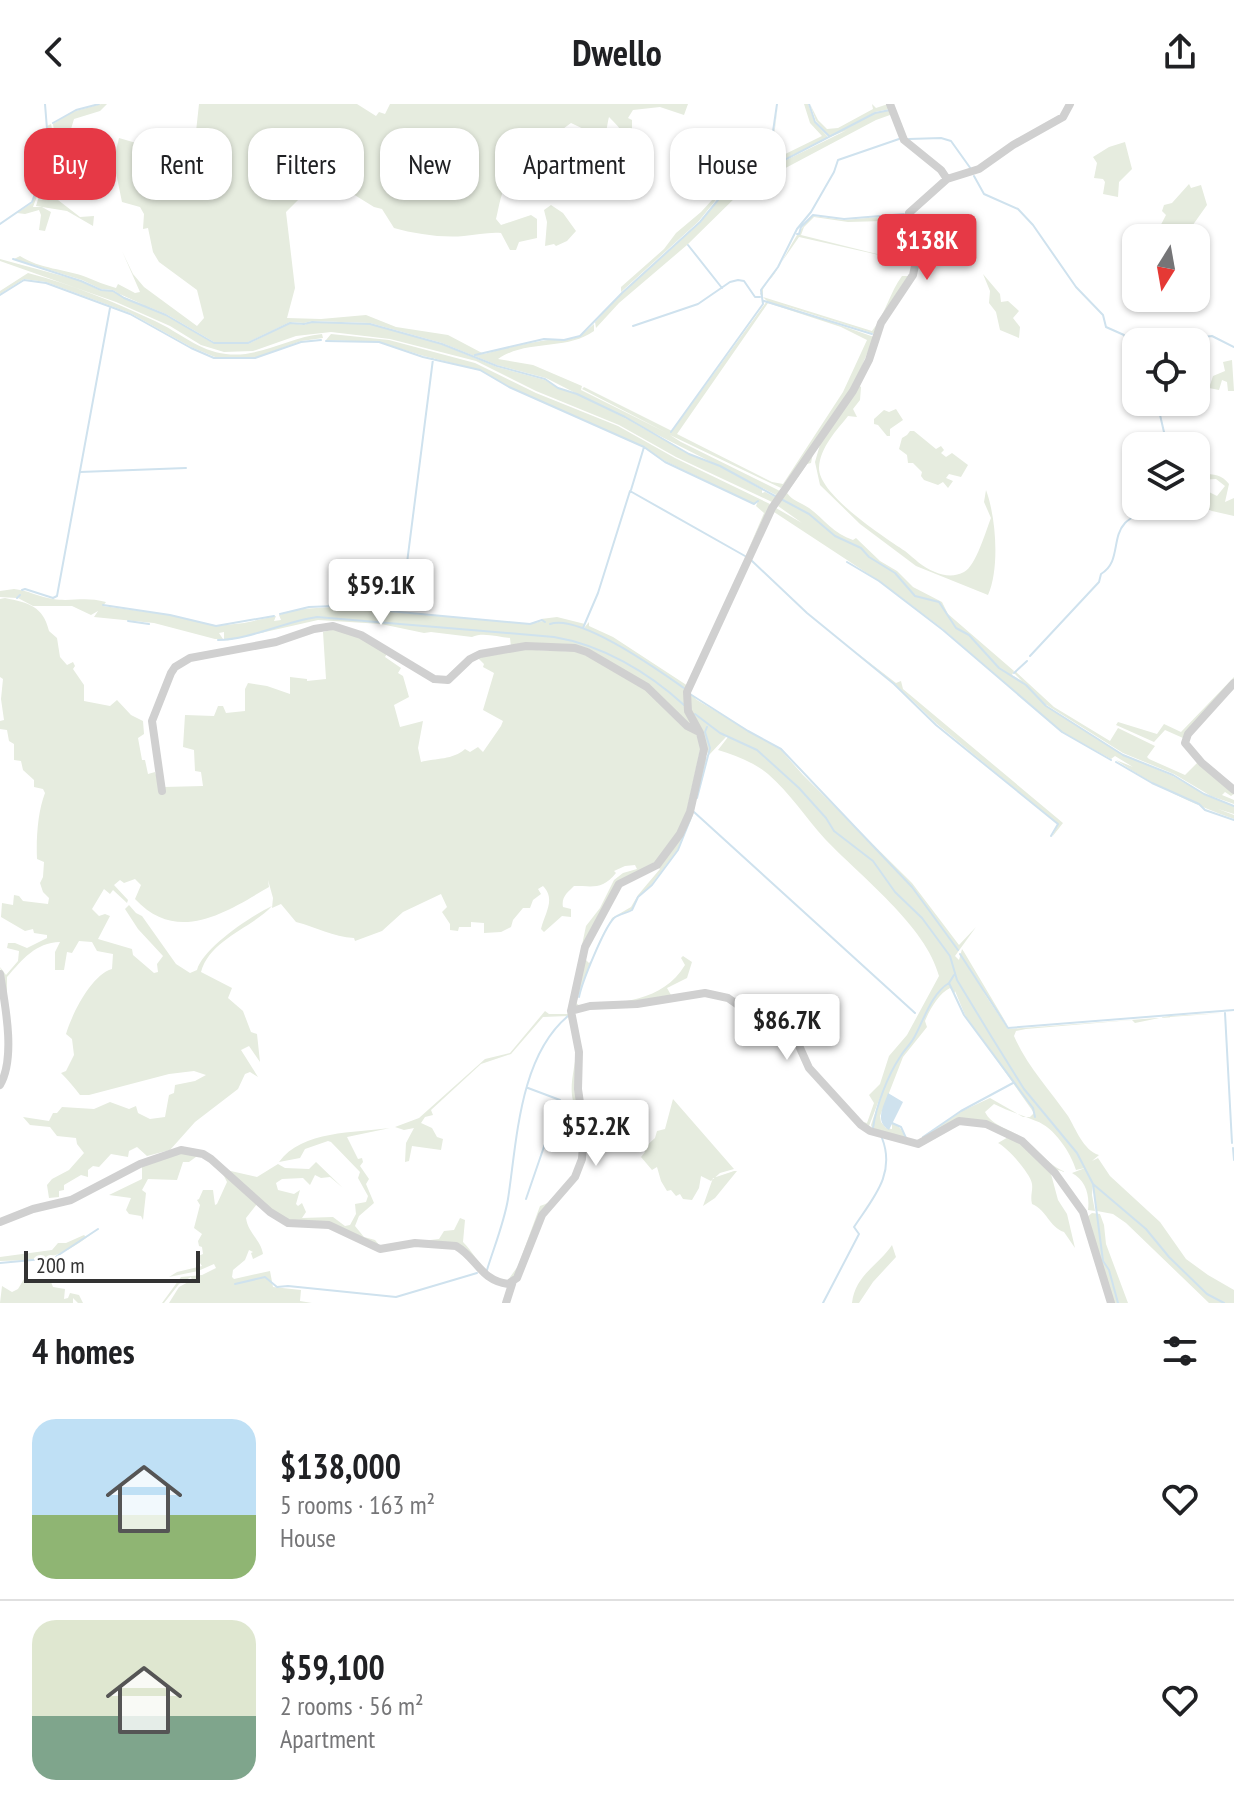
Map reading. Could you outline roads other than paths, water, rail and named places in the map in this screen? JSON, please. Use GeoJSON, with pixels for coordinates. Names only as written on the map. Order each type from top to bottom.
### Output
{"type":"FeatureCollection","features":[{"type":"Feature","properties":{"kind":"street"},"geometry":{"type":"LineString","coordinates":[[890,104],[904,140],[941,170],[947,179]]}},
{"type":"Feature","properties":{"kind":"street"},"geometry":{"type":"LineString","coordinates":[[506,1303],[542,1215],[575,1177],[582,1159],[584,1130],[578,1089],[579,1052],[571,1011],[585,947],[614,890],[625,879],[657,865],[686,824],[704,759],[703,740],[688,711],[687,692],[778,499],[853,391],[869,360],[881,323],[913,275],[920,243],[909,213],[947,179],[979,169],[1013,145],[1063,117],[1070,104]]}},
{"type":"Feature","properties":{"kind":"street"},"geometry":{"type":"LineString","coordinates":[[162,791],[152,721],[175,667],[198,655],[276,642],[325,626],[340,627],[361,635],[434,679],[448,680],[475,656],[508,648],[540,645],[582,650],[647,687],[687,726],[700,733]]}},
{"type":"Feature","properties":{"kind":"street"},"geometry":{"type":"LineString","coordinates":[[1234,683],[1188,734],[1185,743],[1202,763],[1234,790]]}},
{"type":"Feature","properties":{"kind":"street"},"geometry":{"type":"LineString","coordinates":[[0,974],[6,1007],[7,1041],[5,1077],[0,1085]]}},
{"type":"Feature","properties":{"kind":"street"},"geometry":{"type":"LineString","coordinates":[[571,1011],[590,1006],[637,1004],[690,993],[719,994],[751,1014],[787,1019],[809,1068],[848,1112],[870,1131],[918,1144],[959,1121],[986,1124],[1005,1132],[1040,1157],[1083,1212],[1111,1303]]}},
{"type":"Feature","properties":{"kind":"street"},"geometry":{"type":"LineString","coordinates":[[0,1222],[33,1209],[71,1200],[99,1183],[158,1156],[188,1150],[211,1159],[270,1212],[288,1223],[329,1225],[380,1249],[415,1243],[456,1246],[484,1274],[504,1283],[513,1281]]}},
{"type":"Feature","properties":{"kind":"water"},"geometry":{"type":"Polygon","coordinates":[[[888,1093],[903,1102],[889,1130],[881,1118],[888,1093]]]}},
{"type":"Feature","properties":{"kind":"waterway"},"geometry":{"type":"LineString","coordinates":[[0,224],[32,202],[49,154],[45,104]]}},
{"type":"Feature","properties":{"kind":"waterway"},"geometry":{"type":"LineString","coordinates":[[53,123],[76,110],[99,104]]}},
{"type":"Feature","properties":{"kind":"waterway"},"geometry":{"type":"LineString","coordinates":[[774,128],[777,104]]}},
{"type":"Feature","properties":{"kind":"waterway"},"geometry":{"type":"LineString","coordinates":[[809,104],[815,122],[829,136]]}},
{"type":"Feature","properties":{"kind":"waterway"},"geometry":{"type":"LineString","coordinates":[[475,355],[544,339],[564,340],[580,336],[700,222],[722,195],[875,113],[890,110]]}},
{"type":"Feature","properties":{"kind":"waterway"},"geometry":{"type":"LineString","coordinates":[[909,139],[941,138],[951,141],[971,169]]}},
{"type":"Feature","properties":{"kind":"waterway"},"geometry":{"type":"LineString","coordinates":[[671,432],[763,304],[761,290],[778,267],[797,229],[811,212],[838,160],[899,139]]}},
{"type":"Feature","properties":{"kind":"waterway"},"geometry":{"type":"LineString","coordinates":[[974,176],[984,194],[1018,209],[1033,225],[1076,287],[1103,315],[1106,327],[1122,334]]}},
{"type":"Feature","properties":{"kind":"waterway"},"geometry":{"type":"LineString","coordinates":[[797,234],[813,215],[844,219],[904,214]]}},
{"type":"Feature","properties":{"kind":"waterway"},"geometry":{"type":"LineString","coordinates":[[688,245],[722,288]]}},
{"type":"Feature","properties":{"kind":"waterway"},"geometry":{"type":"LineString","coordinates":[[13,259],[101,290],[113,291],[166,315],[214,343],[248,343],[290,323],[312,322],[370,324],[442,344],[497,366],[545,379],[558,388],[625,417],[689,454],[720,466],[775,496]]}},
{"type":"Feature","properties":{"kind":"waterway"},"geometry":{"type":"LineString","coordinates":[[0,295],[24,280],[46,283],[130,314],[214,358],[255,358],[301,342],[321,340]]}},
{"type":"Feature","properties":{"kind":"waterway"},"geometry":{"type":"LineString","coordinates":[[633,326],[698,304],[730,282],[738,280],[744,281],[755,297],[760,297]]}},
{"type":"Feature","properties":{"kind":"waterway"},"geometry":{"type":"LineString","coordinates":[[764,301],[872,334]]}},
{"type":"Feature","properties":{"kind":"waterway"},"geometry":{"type":"LineString","coordinates":[[22,590],[53,598],[57,596],[110,308]]}},
{"type":"Feature","properties":{"kind":"waterway"},"geometry":{"type":"LineString","coordinates":[[1210,336],[1234,347]]}},
{"type":"Feature","properties":{"kind":"waterway"},"geometry":{"type":"LineString","coordinates":[[326,341],[379,342],[423,357],[480,370],[509,387],[644,447]]}},
{"type":"Feature","properties":{"kind":"waterway"},"geometry":{"type":"LineString","coordinates":[[401,610],[433,359]]}},
{"type":"Feature","properties":{"kind":"waterway"},"geometry":{"type":"LineString","coordinates":[[1160,416],[1164,432]]}},
{"type":"Feature","properties":{"kind":"waterway"},"geometry":{"type":"LineString","coordinates":[[631,490],[644,447],[665,462],[754,504],[758,501]]}},
{"type":"Feature","properties":{"kind":"waterway"},"geometry":{"type":"LineString","coordinates":[[80,472],[186,468]]}},
{"type":"Feature","properties":{"kind":"waterway"},"geometry":{"type":"LineString","coordinates":[[583,628],[598,593],[630,491],[745,556]]}},
{"type":"Feature","properties":{"kind":"waterway"},"geometry":{"type":"LineString","coordinates":[[781,499],[809,514],[835,536],[861,548],[869,557],[895,573],[915,596],[939,602],[956,628],[969,635],[999,668],[1026,685],[1046,706],[1123,755],[1173,775],[1204,794],[1234,806]]}},
{"type":"Feature","properties":{"kind":"waterway"},"geometry":{"type":"LineString","coordinates":[[1030,656],[1099,582],[1101,574],[1114,557],[1121,529],[1128,520]]}},
{"type":"Feature","properties":{"kind":"waterway"},"geometry":{"type":"LineString","coordinates":[[751,560],[807,613],[894,684],[936,725],[1058,824],[1051,836]]}},
{"type":"Feature","properties":{"kind":"waterway"},"geometry":{"type":"LineString","coordinates":[[847,562],[879,581],[943,630],[1062,732],[1111,760]]}},
{"type":"Feature","properties":{"kind":"waterway"},"geometry":{"type":"LineString","coordinates":[[17,598],[20,595]]}},
{"type":"Feature","properties":{"kind":"waterway"},"geometry":{"type":"LineString","coordinates":[[103,605],[170,615],[216,626],[274,616]]}},
{"type":"Feature","properties":{"kind":"waterway"},"geometry":{"type":"LineString","coordinates":[[280,614],[309,607],[334,606],[530,624],[545,622]]}},
{"type":"Feature","properties":{"kind":"waterway"},"geometry":{"type":"LineString","coordinates":[[218,640],[243,637],[317,617],[554,637],[607,653],[640,671],[684,705]]}},
{"type":"Feature","properties":{"kind":"waterway"},"geometry":{"type":"LineString","coordinates":[[128,621],[149,624]]}},
{"type":"Feature","properties":{"kind":"waterway"},"geometry":{"type":"LineString","coordinates":[[550,624],[563,623],[599,635],[684,688]]}},
{"type":"Feature","properties":{"kind":"waterway"},"geometry":{"type":"LineString","coordinates":[[1014,673],[1027,661]]}},
{"type":"Feature","properties":{"kind":"waterway"},"geometry":{"type":"LineString","coordinates":[[690,694],[781,749],[912,887],[958,950]]}},
{"type":"Feature","properties":{"kind":"waterway"},"geometry":{"type":"LineString","coordinates":[[695,714],[720,733],[757,750],[799,788],[834,831],[873,861],[895,892],[922,918],[950,956],[957,980],[1024,1089],[1077,1153],[1093,1184],[1146,1229],[1207,1294],[1224,1303]]}},
{"type":"Feature","properties":{"kind":"waterway"},"geometry":{"type":"LineString","coordinates":[[697,798],[710,748],[705,732],[707,727]]}},
{"type":"Feature","properties":{"kind":"waterway"},"geometry":{"type":"LineString","coordinates":[[1116,762],[1152,783],[1199,804],[1205,810],[1234,820]]}},
{"type":"Feature","properties":{"kind":"waterway"},"geometry":{"type":"LineString","coordinates":[[694,812],[915,1013]]}},
{"type":"Feature","properties":{"kind":"waterway"},"geometry":{"type":"LineString","coordinates":[[579,997],[610,924],[616,917],[632,910],[638,897],[652,885],[678,850],[692,815]]}},
{"type":"Feature","properties":{"kind":"waterway"},"geometry":{"type":"LineString","coordinates":[[960,954],[1008,1028],[1234,1010]]}},
{"type":"Feature","properties":{"kind":"waterway"},"geometry":{"type":"LineString","coordinates":[[954,975],[949,983],[964,1015],[1033,1108],[1035,1117]]}},
{"type":"Feature","properties":{"kind":"waterway"},"geometry":{"type":"LineString","coordinates":[[873,1128],[891,1073],[933,1000],[949,983]]}},
{"type":"Feature","properties":{"kind":"waterway"},"geometry":{"type":"LineString","coordinates":[[1225,1013],[1232,1143]]}},
{"type":"Feature","properties":{"kind":"waterway"},"geometry":{"type":"LineString","coordinates":[[487,1270],[506,1208],[518,1126],[530,1077],[552,1033],[568,1016]]}},
{"type":"Feature","properties":{"kind":"waterway"},"geometry":{"type":"LineString","coordinates":[[923,1137],[961,1111],[1013,1083]]}},
{"type":"Feature","properties":{"kind":"waterway"},"geometry":{"type":"LineString","coordinates":[[526,1199],[560,1100],[528,1088]]}},
{"type":"Feature","properties":{"kind":"waterway"},"geometry":{"type":"LineString","coordinates":[[892,1123],[901,1127],[906,1138]]}},
{"type":"Feature","properties":{"kind":"waterway"},"geometry":{"type":"LineString","coordinates":[[823,1303],[859,1234],[854,1227],[875,1196],[884,1174],[886,1151],[882,1138]]}},
{"type":"Feature","properties":{"kind":"waterway"},"geometry":{"type":"LineString","coordinates":[[1233,1148],[1234,1160]]}},
{"type":"Feature","properties":{"kind":"waterway"},"geometry":{"type":"LineString","coordinates":[[1093,1184],[1103,1261],[1109,1270],[1118,1303]]}},
{"type":"Feature","properties":{"kind":"waterway"},"geometry":{"type":"LineString","coordinates":[[0,1263],[54,1258],[98,1229]]}},
{"type":"Feature","properties":{"kind":"waterway"},"geometry":{"type":"LineString","coordinates":[[235,1284],[265,1277],[277,1287],[396,1297],[477,1273]]}}]}
